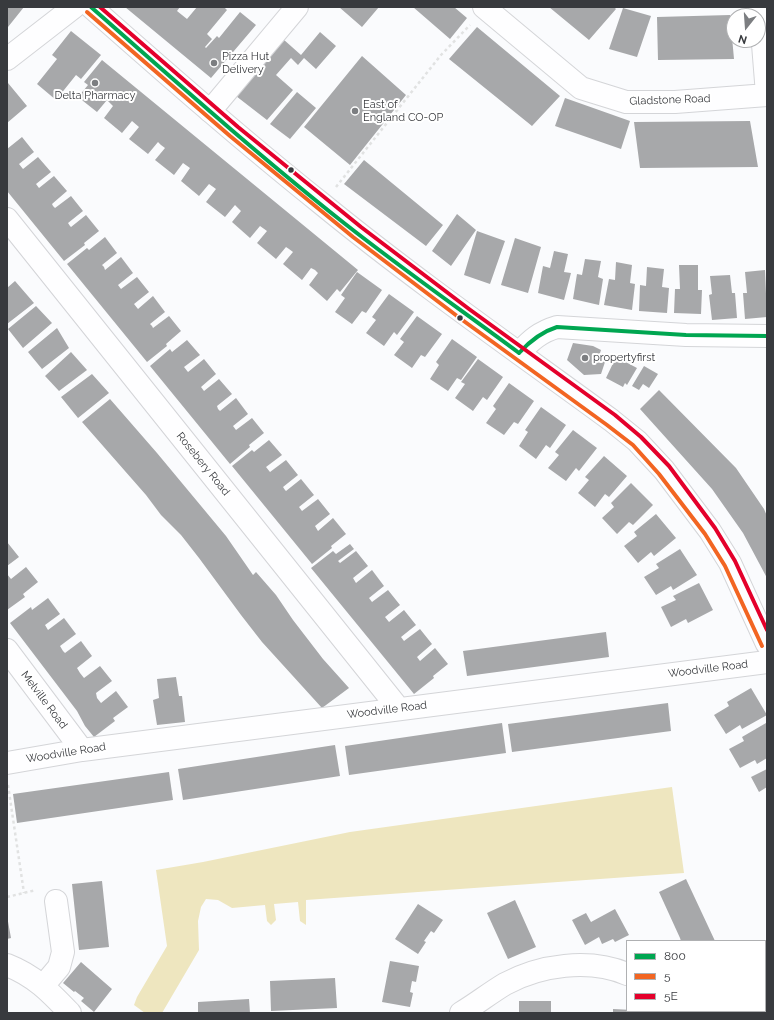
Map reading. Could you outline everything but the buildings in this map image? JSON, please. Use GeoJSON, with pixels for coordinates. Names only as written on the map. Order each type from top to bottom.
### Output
{"type":"FeatureCollection","features":[{"type":"Feature","properties":{"kind":"street"},"geometry":{"type":"LineString","coordinates":[[7,59],[74,7]]}},
{"type":"Feature","properties":{"kind":"street"},"geometry":{"type":"LineString","coordinates":[[91,7],[210,111],[322,205],[415,276],[611,420],[637,441],[664,470],[710,531],[730,563],[767,644]]}},
{"type":"Feature","properties":{"kind":"street"},"geometry":{"type":"LineString","coordinates":[[210,111],[297,7]]}},
{"type":"Feature","properties":{"kind":"street"},"geometry":{"type":"LineString","coordinates":[[760,7],[767,94]]}},
{"type":"Feature","properties":{"kind":"street","name":"Gladstone Road"},"geometry":{"type":"LineString","coordinates":[[485,8],[581,88],[626,102],[675,102],[767,94]]}},
{"type":"Feature","properties":{"kind":"street","name":"Rosebery Road"},"geometry":{"type":"LineString","coordinates":[[7,219],[399,708]]}},
{"type":"Feature","properties":{"kind":"street"},"geometry":{"type":"LineString","coordinates":[[519,353],[531,340],[548,330],[557,327],[686,335],[767,336]]}},
{"type":"Feature","properties":{"kind":"street","name":"Melville Road"},"geometry":{"type":"LineString","coordinates":[[7,650],[82,750]]}},
{"type":"Feature","properties":{"kind":"street","name":"Woodville Road"},"geometry":{"type":"LineString","coordinates":[[7,763],[82,750],[399,708],[767,662]]}},
{"type":"Feature","properties":{"kind":"street"},"geometry":{"type":"LineString","coordinates":[[43,986],[59,967],[63,952],[56,900]]}},
{"type":"Feature","properties":{"kind":"street"},"geometry":{"type":"LineString","coordinates":[[7,965],[29,975],[43,986],[70,1013]]}},
{"type":"Feature","properties":{"kind":"street"},"geometry":{"type":"LineString","coordinates":[[461,1013],[504,985],[536,972],[583,965],[608,968],[626,974]]}},
{"type":"Feature","properties":{"kind":"path"},"geometry":{"type":"LineString","coordinates":[[322,205],[442,55],[485,8]]}},
{"type":"Feature","properties":{"kind":"path"},"geometry":{"type":"LineString","coordinates":[[7,781],[24,893]]}},
{"type":"Feature","properties":{"kind":"shaded area"},"geometry":{"type":"Polygon","coordinates":[[[672,787],[684,873],[306,900],[306,925],[300,921],[298,902],[274,904],[276,920],[271,925],[267,921],[265,905],[232,908],[218,900],[206,899],[201,907],[198,921],[199,950],[162,1013],[145,1013],[134,1005],[137,997],[167,946],[156,870],[350,832],[672,787]]]}},
{"type":"Feature","properties":{"kind":"transit line","name":"800"},"geometry":{"type":"LineString","coordinates":[[91,7],[279,170],[344,223],[519,353]]}},
{"type":"Feature","properties":{"kind":"transit line","name":"5E"},"geometry":{"type":"LineString","coordinates":[[100,7],[238,127],[361,227],[469,309],[615,415],[641,437],[669,466],[715,528],[735,561],[767,630]]}},
{"type":"Feature","properties":{"kind":"transit line","name":"5"},"geometry":{"type":"LineString","coordinates":[[87,12],[230,136],[353,237],[461,319],[633,445],[659,474],[705,534],[725,566],[762,646]]}},
{"type":"Feature","properties":{"kind":"transit line","name":"800"},"geometry":{"type":"LineString","coordinates":[[519,353],[536,337],[557,327],[686,335],[767,336]]}},
{"type":"Feature","properties":{"kind":"place","name":"Pizza Hut Delivery"},"geometry":{"type":"Point","coordinates":[214,63]}},
{"type":"Feature","properties":{"kind":"place","name":"Delta Pharmacy"},"geometry":{"type":"Point","coordinates":[95,83]}},
{"type":"Feature","properties":{"kind":"place","name":"East of England CO-OP"},"geometry":{"type":"Point","coordinates":[355,111]}},
{"type":"Feature","properties":{"kind":"place","name":"propertyfirst"},"geometry":{"type":"Point","coordinates":[585,358]}}]}
